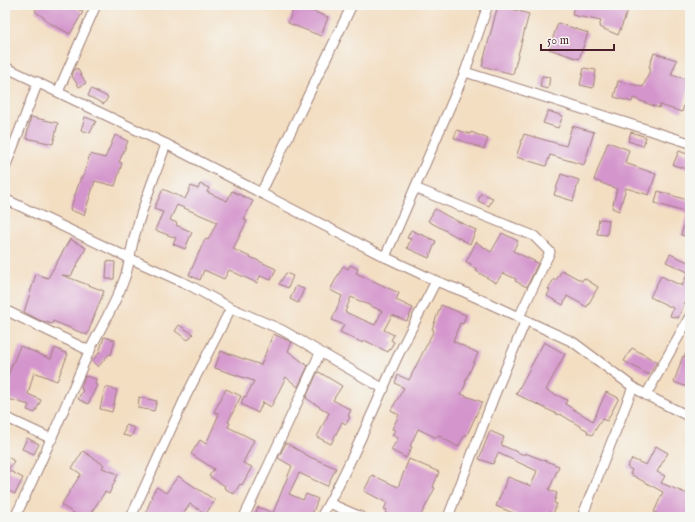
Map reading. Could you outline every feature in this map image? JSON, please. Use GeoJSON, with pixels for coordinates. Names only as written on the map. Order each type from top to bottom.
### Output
{"type":"FeatureCollection","features":[{"type":"Feature","properties":{"kind":"street"},"geometry":{"type":"LineString","coordinates":[[58,92],[96,5]]}},
{"type":"Feature","properties":{"kind":"street"},"geometry":{"type":"LineString","coordinates":[[261,193],[352,5]]}},
{"type":"Feature","properties":{"kind":"street"},"geometry":{"type":"LineString","coordinates":[[384,257],[465,72],[488,5]]}},
{"type":"Feature","properties":{"kind":"street"},"geometry":{"type":"LineString","coordinates":[[5,67],[166,144],[384,257],[573,342],[633,387],[690,417]]}},
{"type":"Feature","properties":{"kind":"street"},"geometry":{"type":"LineString","coordinates":[[465,72],[690,144]]}},
{"type":"Feature","properties":{"kind":"street"},"geometry":{"type":"LineString","coordinates":[[5,168],[38,82]]}},
{"type":"Feature","properties":{"kind":"street"},"geometry":{"type":"LineString","coordinates":[[15,517],[52,439],[56,424],[117,297],[125,277],[138,224],[166,144]]}},
{"type":"Feature","properties":{"kind":"street"},"geometry":{"type":"LineString","coordinates":[[415,188],[534,236],[550,252],[522,319],[448,517]]}},
{"type":"Feature","properties":{"kind":"street"},"geometry":{"type":"LineString","coordinates":[[5,199],[189,285],[231,308],[282,330],[384,389]]}},
{"type":"Feature","properties":{"kind":"street"},"geometry":{"type":"LineString","coordinates":[[321,517],[436,281]]}},
{"type":"Feature","properties":{"kind":"street"},"geometry":{"type":"LineString","coordinates":[[131,517],[186,396],[231,308]]}},
{"type":"Feature","properties":{"kind":"street"},"geometry":{"type":"LineString","coordinates":[[5,310],[90,351]]}},
{"type":"Feature","properties":{"kind":"street"},"geometry":{"type":"LineString","coordinates":[[646,395],[690,316]]}},
{"type":"Feature","properties":{"kind":"street"},"geometry":{"type":"LineString","coordinates":[[244,517],[320,353]]}},
{"type":"Feature","properties":{"kind":"street"},"geometry":{"type":"LineString","coordinates":[[582,517],[633,387]]}},
{"type":"Feature","properties":{"kind":"street"},"geometry":{"type":"LineString","coordinates":[[5,417],[52,439]]}},
{"type":"Feature","properties":{"kind":"street"},"geometry":{"type":"LineString","coordinates":[[329,503],[361,517]]}},
{"type":"Feature","properties":{"kind":"building"},"geometry":{"type":"Polygon","coordinates":[[[39,5],[70,5],[83,12],[70,34],[46,21],[47,20],[35,11],[39,5]]]}},
{"type":"Feature","properties":{"kind":"building"},"geometry":{"type":"Polygon","coordinates":[[[295,5],[328,17],[321,36],[288,23],[295,5]]]}},
{"type":"Feature","properties":{"kind":"building"},"geometry":{"type":"Polygon","coordinates":[[[498,5],[529,14],[513,74],[482,66],[498,5]]]}},
{"type":"Feature","properties":{"kind":"building"},"geometry":{"type":"Polygon","coordinates":[[[574,5],[630,5],[618,35],[599,27],[601,21],[572,15],[574,5]]]}},
{"type":"Feature","properties":{"kind":"building"},"geometry":{"type":"Polygon","coordinates":[[[558,23],[588,33],[579,59],[549,49],[558,23]]]}},
{"type":"Feature","properties":{"kind":"building"},"geometry":{"type":"Polygon","coordinates":[[[654,53],[677,60],[671,75],[690,80],[682,112],[660,105],[659,108],[633,98],[632,102],[614,97],[618,81],[643,87],[651,68],[649,67],[654,53]]]}},
{"type":"Feature","properties":{"kind":"building"},"geometry":{"type":"Polygon","coordinates":[[[77,68],[86,83],[79,87],[72,76],[74,70],[77,68]]]}},
{"type":"Feature","properties":{"kind":"building"},"geometry":{"type":"Polygon","coordinates":[[[584,68],[596,70],[593,88],[580,85],[584,68]]]}},
{"type":"Feature","properties":{"kind":"building"},"geometry":{"type":"Polygon","coordinates":[[[542,76],[550,77],[548,89],[540,87],[542,76]]]}},
{"type":"Feature","properties":{"kind":"building"},"geometry":{"type":"Polygon","coordinates":[[[91,89],[108,97],[104,104],[88,96],[91,89]]]}},
{"type":"Feature","properties":{"kind":"building"},"geometry":{"type":"Polygon","coordinates":[[[548,111],[563,116],[558,128],[543,123],[548,111]]]}},
{"type":"Feature","properties":{"kind":"building"},"geometry":{"type":"Polygon","coordinates":[[[31,117],[58,123],[53,144],[26,138],[31,117]]]}},
{"type":"Feature","properties":{"kind":"building"},"geometry":{"type":"Polygon","coordinates":[[[85,117],[96,121],[90,133],[81,130],[85,117]]]}},
{"type":"Feature","properties":{"kind":"building"},"geometry":{"type":"Polygon","coordinates":[[[572,126],[594,132],[584,165],[550,155],[546,166],[516,157],[524,134],[566,146],[572,126]]]}},
{"type":"Feature","properties":{"kind":"building"},"geometry":{"type":"Polygon","coordinates":[[[457,130],[470,134],[471,132],[488,139],[484,149],[454,138],[457,130]]]}},
{"type":"Feature","properties":{"kind":"building"},"geometry":{"type":"Polygon","coordinates":[[[631,132],[646,137],[643,146],[628,141],[631,132]]]}},
{"type":"Feature","properties":{"kind":"building"},"geometry":{"type":"Polygon","coordinates":[[[115,135],[128,141],[119,162],[122,163],[115,186],[95,181],[84,215],[70,210],[90,154],[105,158],[115,135]]]}},
{"type":"Feature","properties":{"kind":"building"},"geometry":{"type":"Polygon","coordinates":[[[608,142],[629,150],[625,163],[656,174],[649,195],[626,188],[619,211],[612,208],[617,189],[594,180],[608,142]]]}},
{"type":"Feature","properties":{"kind":"building"},"geometry":{"type":"Polygon","coordinates":[[[679,151],[690,155],[690,170],[673,165],[679,151]]]}},
{"type":"Feature","properties":{"kind":"building"},"geometry":{"type":"Polygon","coordinates":[[[561,174],[579,180],[573,201],[554,195],[561,174]]]}},
{"type":"Feature","properties":{"kind":"building"},"geometry":{"type":"Polygon","coordinates":[[[200,184],[209,188],[207,192],[227,201],[232,191],[253,201],[244,219],[247,221],[233,249],[276,269],[271,280],[260,276],[257,283],[229,270],[224,279],[204,270],[200,280],[189,275],[205,239],[208,240],[217,222],[177,205],[170,220],[177,223],[176,225],[192,232],[185,249],[173,244],[176,238],[155,230],[163,212],[154,209],[163,189],[185,199],[191,186],[198,189],[200,184]]]}},
{"type":"Feature","properties":{"kind":"building"},"geometry":{"type":"Polygon","coordinates":[[[658,191],[690,201],[690,237],[681,235],[687,213],[655,203],[658,191]]]}},
{"type":"Feature","properties":{"kind":"building"},"geometry":{"type":"Polygon","coordinates":[[[481,193],[493,198],[489,206],[478,201],[481,193]]]}},
{"type":"Feature","properties":{"kind":"building"},"geometry":{"type":"Polygon","coordinates":[[[435,209],[476,230],[470,244],[428,221],[435,209]]]}},
{"type":"Feature","properties":{"kind":"building"},"geometry":{"type":"Polygon","coordinates":[[[599,219],[609,220],[607,235],[597,234],[599,219]]]}},
{"type":"Feature","properties":{"kind":"building"},"geometry":{"type":"Polygon","coordinates":[[[411,230],[436,241],[429,258],[407,248],[411,239],[407,238],[411,230]]]}},
{"type":"Feature","properties":{"kind":"building"},"geometry":{"type":"Polygon","coordinates":[[[502,233],[518,241],[513,251],[538,263],[527,287],[515,281],[516,279],[503,273],[496,283],[476,271],[477,269],[470,266],[471,264],[466,262],[476,242],[491,252],[502,233]]]}},
{"type":"Feature","properties":{"kind":"building"},"geometry":{"type":"Polygon","coordinates":[[[70,239],[86,248],[71,276],[62,275],[104,291],[87,335],[53,321],[52,324],[39,320],[24,312],[36,274],[48,278],[70,239]]]}},
{"type":"Feature","properties":{"kind":"building"},"geometry":{"type":"Polygon","coordinates":[[[670,254],[690,263],[690,291],[678,318],[670,316],[673,308],[650,297],[661,276],[682,286],[688,272],[666,262],[670,254]]]}},
{"type":"Feature","properties":{"kind":"building"},"geometry":{"type":"Polygon","coordinates":[[[107,261],[115,262],[114,279],[106,279],[107,261]]]}},
{"type":"Feature","properties":{"kind":"building"},"geometry":{"type":"Polygon","coordinates":[[[350,265],[358,269],[356,273],[399,293],[396,300],[413,308],[407,321],[392,315],[384,330],[394,335],[391,340],[394,342],[388,352],[364,340],[363,343],[340,332],[344,325],[332,320],[342,296],[330,290],[343,266],[348,269],[350,265]],[[351,297],[345,312],[375,325],[382,311],[351,297]]]}},
{"type":"Feature","properties":{"kind":"building"},"geometry":{"type":"Polygon","coordinates":[[[562,270],[582,281],[584,278],[598,287],[587,307],[567,296],[563,305],[547,296],[550,290],[548,289],[562,270]]]}},
{"type":"Feature","properties":{"kind":"building"},"geometry":{"type":"Polygon","coordinates":[[[286,273],[293,276],[288,288],[279,284],[286,273]]]}},
{"type":"Feature","properties":{"kind":"building"},"geometry":{"type":"Polygon","coordinates":[[[296,286],[304,289],[298,303],[290,299],[296,286]]]}},
{"type":"Feature","properties":{"kind":"building"},"geometry":{"type":"Polygon","coordinates":[[[441,305],[466,315],[463,324],[460,323],[453,341],[478,353],[461,394],[482,402],[467,435],[465,435],[458,447],[438,435],[437,438],[418,429],[410,446],[412,447],[406,458],[391,450],[398,438],[392,435],[395,430],[392,429],[399,415],[391,410],[404,388],[395,383],[398,375],[409,380],[434,330],[432,329],[441,305]]]}},
{"type":"Feature","properties":{"kind":"building"},"geometry":{"type":"Polygon","coordinates":[[[179,325],[193,334],[188,340],[175,331],[179,325]]]}},
{"type":"Feature","properties":{"kind":"building"},"geometry":{"type":"Polygon","coordinates":[[[273,334],[292,342],[288,351],[308,366],[298,387],[286,377],[271,407],[263,402],[258,413],[241,404],[244,396],[246,397],[254,381],[215,368],[221,351],[261,365],[273,334]]]}},
{"type":"Feature","properties":{"kind":"building"},"geometry":{"type":"Polygon","coordinates":[[[104,337],[115,340],[111,355],[109,354],[98,367],[92,361],[99,353],[104,337]]]}},
{"type":"Feature","properties":{"kind":"building"},"geometry":{"type":"Polygon","coordinates":[[[544,342],[565,354],[546,390],[567,400],[565,404],[593,421],[606,392],[619,398],[607,421],[602,419],[592,435],[560,414],[559,415],[516,394],[544,342]]]}},
{"type":"Feature","properties":{"kind":"building"},"geometry":{"type":"Polygon","coordinates":[[[20,346],[51,359],[55,348],[68,354],[57,381],[34,372],[28,394],[41,400],[35,413],[27,410],[29,405],[5,398],[5,382],[20,346]]]}},
{"type":"Feature","properties":{"kind":"building"},"geometry":{"type":"Polygon","coordinates":[[[690,346],[690,388],[674,382],[683,356],[684,357],[690,346]]]}},
{"type":"Feature","properties":{"kind":"building"},"geometry":{"type":"Polygon","coordinates":[[[632,348],[657,362],[649,375],[624,361],[632,348]]]}},
{"type":"Feature","properties":{"kind":"building"},"geometry":{"type":"Polygon","coordinates":[[[319,372],[342,386],[333,400],[351,410],[348,416],[350,417],[346,424],[342,422],[331,444],[317,437],[329,413],[306,398],[317,373],[319,372]]]}},
{"type":"Feature","properties":{"kind":"building"},"geometry":{"type":"Polygon","coordinates":[[[85,376],[96,379],[95,384],[97,385],[88,404],[78,399],[83,390],[81,389],[85,376]]]}},
{"type":"Feature","properties":{"kind":"building"},"geometry":{"type":"Polygon","coordinates":[[[105,387],[117,390],[112,412],[100,409],[105,387]]]}},
{"type":"Feature","properties":{"kind":"building"},"geometry":{"type":"Polygon","coordinates":[[[226,389],[241,396],[228,422],[230,423],[228,427],[254,440],[243,463],[252,467],[242,485],[240,484],[234,494],[224,488],[225,486],[209,476],[214,469],[191,454],[200,440],[206,444],[219,414],[214,412],[226,389]]]}},
{"type":"Feature","properties":{"kind":"building"},"geometry":{"type":"Polygon","coordinates":[[[139,397],[157,401],[154,411],[138,408],[139,397]]]}},
{"type":"Feature","properties":{"kind":"building"},"geometry":{"type":"Polygon","coordinates":[[[126,425],[135,428],[131,437],[123,435],[126,425]]]}},
{"type":"Feature","properties":{"kind":"building"},"geometry":{"type":"Polygon","coordinates":[[[490,431],[504,437],[501,445],[524,455],[525,453],[559,466],[549,490],[557,493],[554,503],[557,504],[553,514],[548,512],[546,517],[523,517],[496,506],[508,477],[531,486],[537,471],[498,453],[493,464],[479,459],[490,431]]]}},
{"type":"Feature","properties":{"kind":"building"},"geometry":{"type":"Polygon","coordinates":[[[27,438],[39,444],[34,454],[22,449],[27,438]]]}},
{"type":"Feature","properties":{"kind":"building"},"geometry":{"type":"Polygon","coordinates":[[[286,443],[310,457],[336,468],[327,486],[299,473],[289,494],[303,500],[306,494],[318,499],[311,517],[254,517],[258,507],[273,513],[292,466],[278,458],[286,443]]]}},
{"type":"Feature","properties":{"kind":"building"},"geometry":{"type":"Polygon","coordinates":[[[656,446],[668,453],[657,472],[665,476],[661,483],[690,495],[690,517],[664,517],[654,512],[663,492],[630,474],[632,470],[627,467],[632,459],[646,465],[656,446]]]}},
{"type":"Feature","properties":{"kind":"building"},"geometry":{"type":"Polygon","coordinates":[[[83,451],[104,465],[102,468],[118,474],[109,494],[105,492],[88,517],[80,517],[61,505],[81,474],[72,468],[83,451]]]}},
{"type":"Feature","properties":{"kind":"building"},"geometry":{"type":"Polygon","coordinates":[[[5,455],[14,461],[8,470],[23,478],[15,494],[5,489],[5,455]]]}},
{"type":"Feature","properties":{"kind":"building"},"geometry":{"type":"Polygon","coordinates":[[[409,459],[439,472],[433,487],[435,488],[420,517],[390,517],[385,514],[387,510],[384,509],[387,503],[364,491],[372,475],[398,487],[409,459]]]}},
{"type":"Feature","properties":{"kind":"building"},"geometry":{"type":"Polygon","coordinates":[[[178,476],[215,500],[206,514],[190,504],[181,517],[144,517],[152,497],[151,496],[157,487],[166,493],[178,476]]]}}]}
